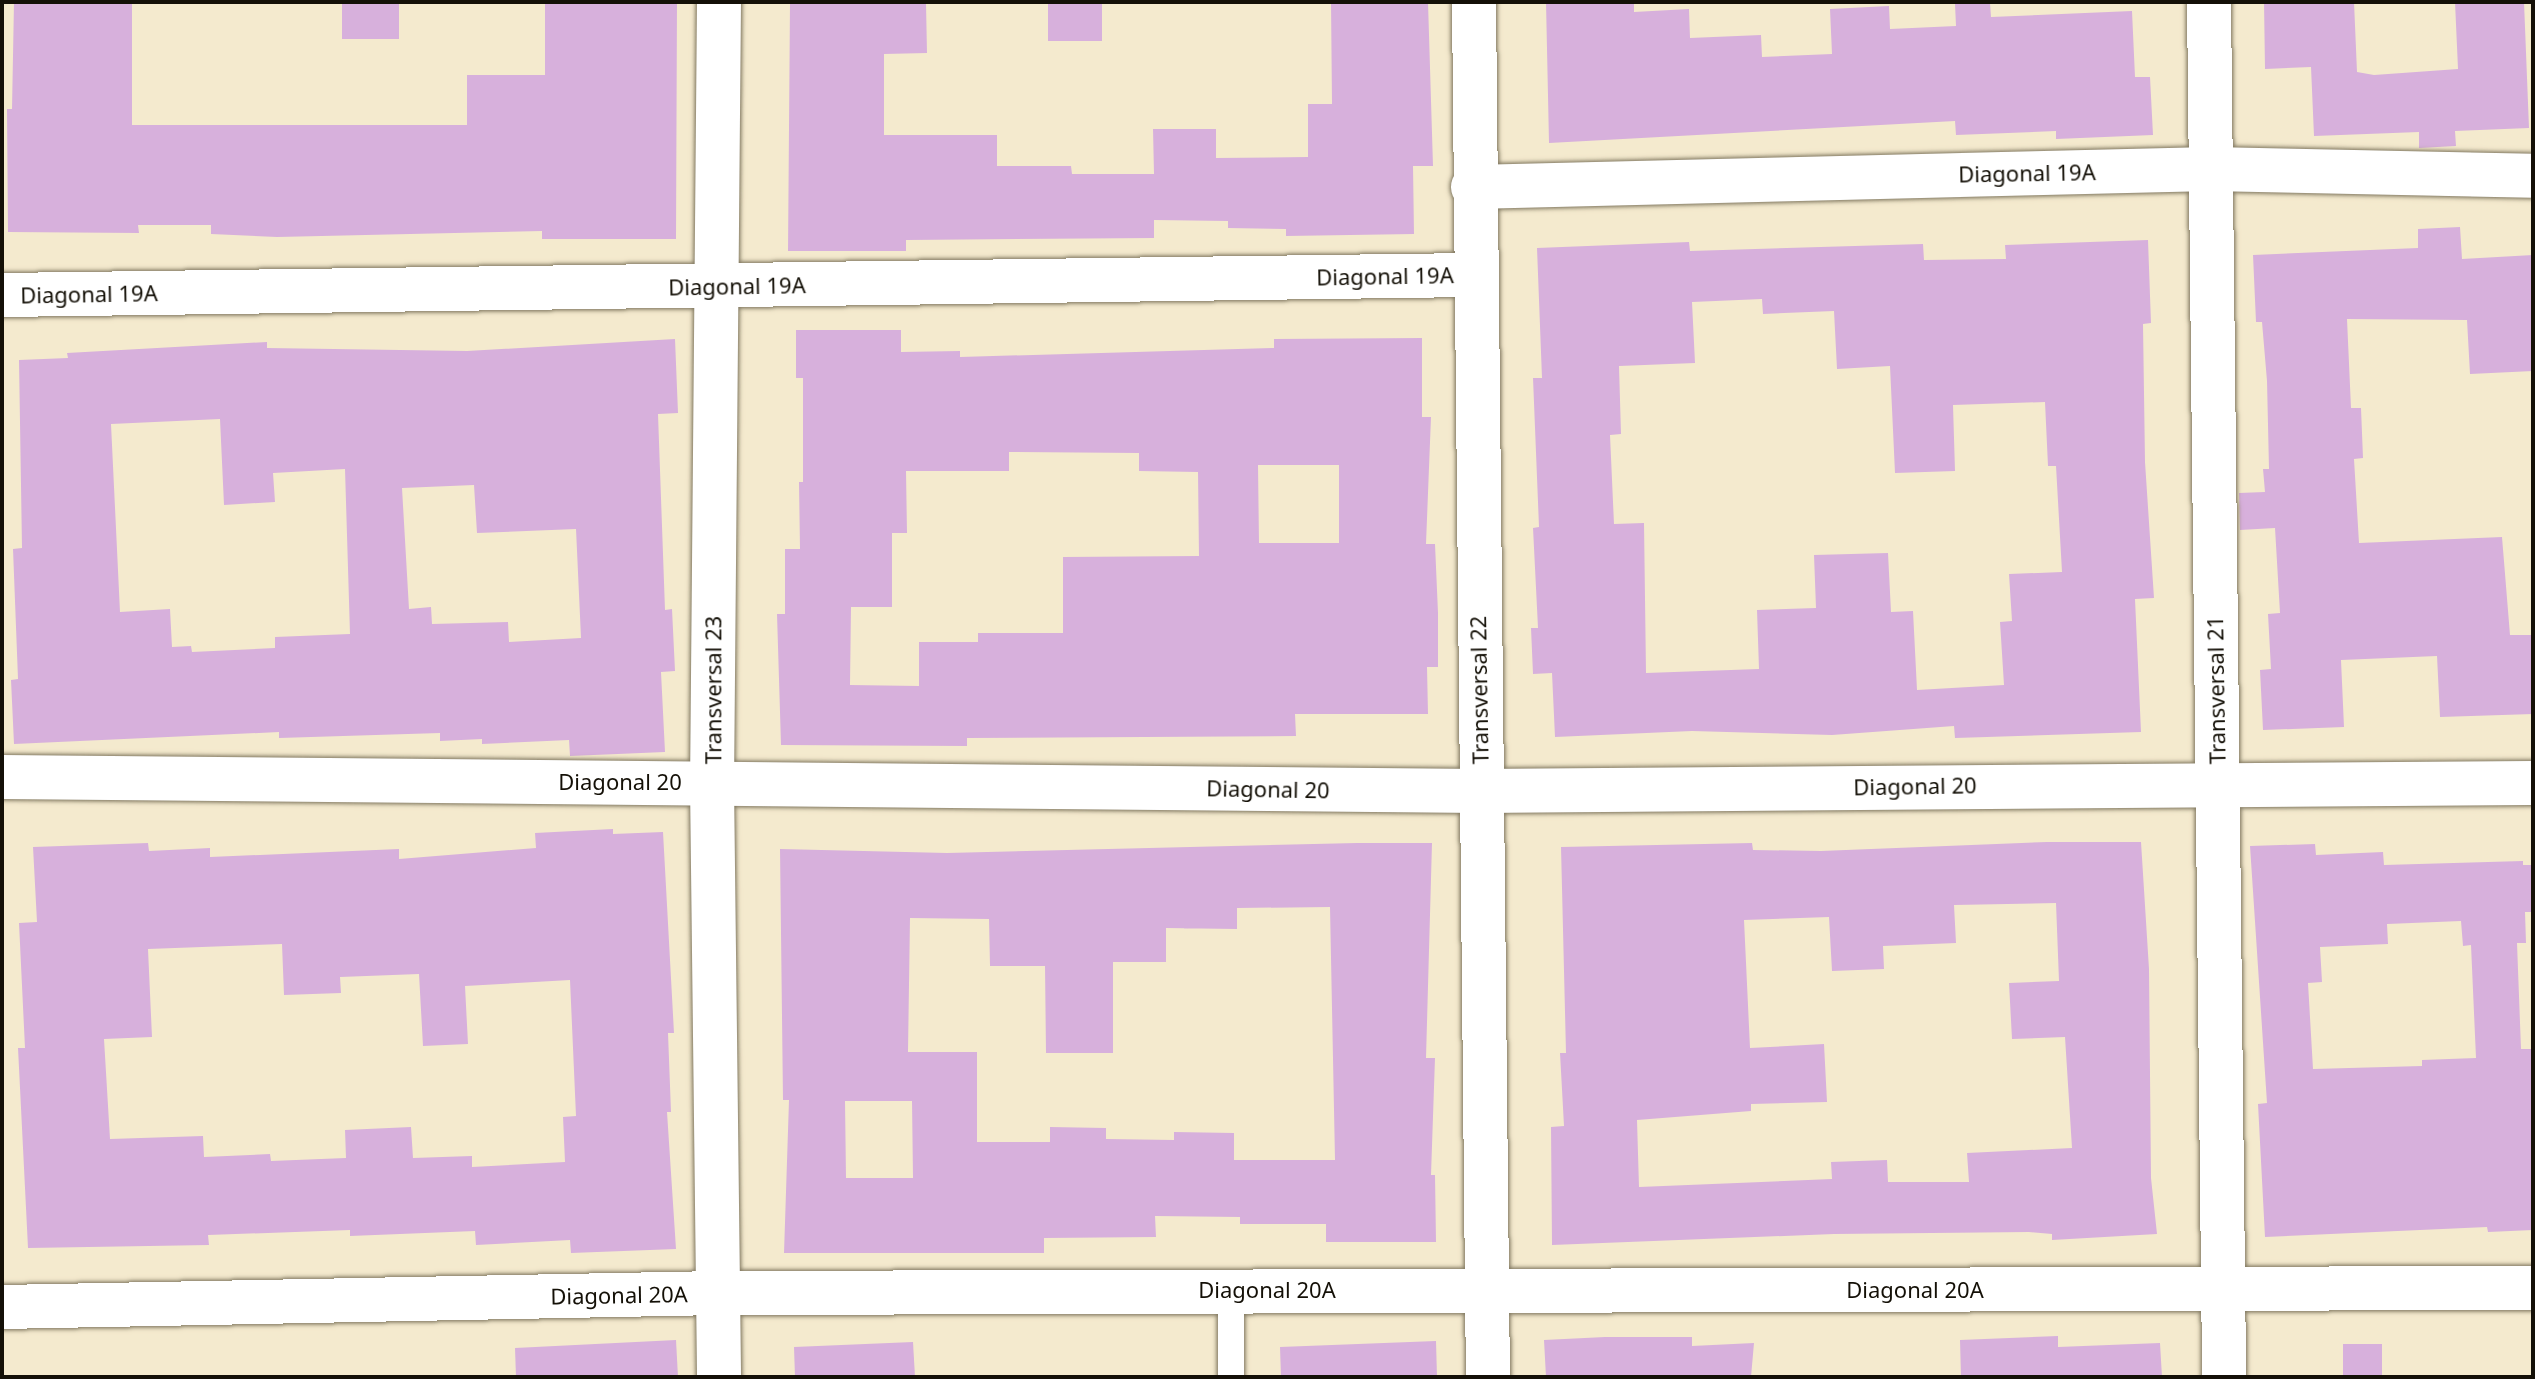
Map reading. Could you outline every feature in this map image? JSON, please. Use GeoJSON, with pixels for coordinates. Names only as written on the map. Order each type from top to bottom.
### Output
{"type":"FeatureCollection","features":[{"type":"Feature","properties":{"kind":"street","name":"Transversal 23"},"geometry":{"type":"LineString","coordinates":[[719,2],[712,783],[719,1377]]}},
{"type":"Feature","properties":{"kind":"street","name":"Transversal 22"},"geometry":{"type":"LineString","coordinates":[[1474,2],[1473,275],[1488,1377]]}},
{"type":"Feature","properties":{"kind":"street","name":"Transversal 21"},"geometry":{"type":"LineString","coordinates":[[2209,2],[2224,1377]]}},
{"type":"Feature","properties":{"kind":"street","name":"Diagonal 19A"},"geometry":{"type":"LineString","coordinates":[[1473,187],[2211,169],[2533,176]]}},
{"type":"Feature","properties":{"kind":"street","name":"Diagonal 19A"},"geometry":{"type":"LineString","coordinates":[[2,295],[1473,275]]}},
{"type":"Feature","properties":{"kind":"street","name":"Diagonal 20"},"geometry":{"type":"LineString","coordinates":[[2,777],[1481,791],[2217,782],[2533,783]]}},
{"type":"Feature","properties":{"kind":"street","name":"Diagonal 20A"},"geometry":{"type":"LineString","coordinates":[[2,1307],[719,1293],[1486,1288],[2223,1291],[2533,1288]]}},
{"type":"Feature","properties":{"kind":"lane"},"geometry":{"type":"LineString","coordinates":[[1231,1290],[1231,1377]]}},
{"type":"Feature","properties":{"kind":"building"},"geometry":{"type":"Polygon","coordinates":[[[14,2],[132,2],[132,125],[467,125],[467,75],[545,75],[545,2],[677,2],[676,239],[542,239],[542,231],[277,237],[211,234],[211,225],[138,225],[139,233],[8,232],[7,109],[12,109],[14,2]]]}},
{"type":"Feature","properties":{"kind":"building"},"geometry":{"type":"Polygon","coordinates":[[[342,2],[399,2],[399,39],[342,39],[342,2]]]}},
{"type":"Feature","properties":{"kind":"building"},"geometry":{"type":"Polygon","coordinates":[[[1048,2],[1102,2],[1102,41],[1048,41],[1048,2]]]}},
{"type":"Feature","properties":{"kind":"building"},"geometry":{"type":"Polygon","coordinates":[[[1331,2],[1428,2],[1433,166],[1413,166],[1414,234],[1286,236],[1286,229],[1228,228],[1228,221],[1154,220],[1154,238],[906,240],[906,251],[788,251],[790,3],[926,3],[927,53],[884,54],[884,135],[997,135],[997,166],[1071,166],[1072,174],[1154,174],[1153,129],[1216,129],[1216,158],[1308,157],[1308,104],[1332,104],[1331,2]]]}},
{"type":"Feature","properties":{"kind":"building"},"geometry":{"type":"Polygon","coordinates":[[[1546,2],[1634,2],[1634,12],[1689,9],[1690,38],[1761,35],[1762,57],[1832,54],[1830,9],[1889,6],[1890,29],[1956,26],[1955,4],[1990,3],[1991,17],[2132,11],[2135,77],[2150,77],[2153,135],[2056,139],[2056,131],[1956,135],[1955,121],[1549,143],[1546,2]]]}},
{"type":"Feature","properties":{"kind":"building"},"geometry":{"type":"Polygon","coordinates":[[[2264,2],[2354,2],[2357,72],[2374,75],[2458,69],[2455,2],[2524,2],[2529,128],[2455,131],[2456,146],[2419,148],[2419,132],[2314,136],[2311,67],[2265,69],[2264,2]]]}},
{"type":"Feature","properties":{"kind":"building"},"geometry":{"type":"Polygon","coordinates":[[[2460,227],[2462,259],[2533,255],[2533,371],[2470,374],[2467,320],[2347,319],[2351,408],[2361,408],[2363,458],[2354,459],[2359,543],[2502,537],[2510,635],[2533,635],[2533,714],[2440,717],[2437,656],[2341,660],[2344,727],[2263,730],[2260,670],[2271,669],[2268,614],[2280,613],[2275,528],[2240,530],[2239,493],[2265,492],[2263,469],[2269,469],[2267,381],[2262,322],[2256,322],[2253,255],[2418,248],[2418,229],[2460,227]]]}},
{"type":"Feature","properties":{"kind":"building"},"geometry":{"type":"Polygon","coordinates":[[[2148,240],[2151,323],[2143,324],[2145,462],[2154,598],[2135,599],[2141,732],[1955,738],[1954,726],[1832,735],[1692,731],[1555,737],[1552,673],[1533,674],[1531,628],[1538,628],[1533,528],[1539,527],[1533,378],[1542,378],[1537,248],[1689,242],[1690,251],[1923,244],[1924,260],[2006,259],[2005,245],[2148,240]],[[1762,299],[1692,302],[1695,363],[1619,366],[1621,434],[1610,435],[1614,524],[1644,523],[1646,673],[1759,669],[1757,610],[1816,608],[1814,555],[1888,553],[1891,612],[1913,611],[1917,690],[2004,685],[2000,622],[2012,621],[2009,574],[2062,572],[2056,466],[2048,466],[2045,402],[1953,405],[1955,471],[1895,473],[1890,366],[1837,369],[1834,311],[1763,314],[1762,299]]]}},
{"type":"Feature","properties":{"kind":"building"},"geometry":{"type":"Polygon","coordinates":[[[796,330],[901,330],[901,352],[960,351],[960,357],[1274,348],[1274,339],[1422,338],[1422,417],[1431,417],[1426,544],[1435,544],[1438,613],[1438,667],[1427,667],[1428,714],[1295,714],[1296,736],[967,738],[967,746],[781,745],[777,614],[785,614],[785,549],[800,549],[799,482],[803,482],[803,378],[796,378],[796,330]],[[1009,452],[1009,471],[906,471],[907,533],[892,533],[892,607],[851,607],[850,685],[919,686],[919,642],[978,642],[978,633],[1063,633],[1063,557],[1199,556],[1198,472],[1139,471],[1139,453],[1009,452]],[[1258,465],[1259,543],[1339,543],[1339,465],[1258,465]]]}},
{"type":"Feature","properties":{"kind":"building"},"geometry":{"type":"Polygon","coordinates":[[[675,339],[678,413],[658,414],[665,610],[672,609],[675,671],[661,672],[665,752],[570,756],[569,740],[482,744],[482,739],[440,741],[440,733],[279,738],[279,732],[14,744],[11,680],[18,679],[13,549],[22,548],[19,360],[68,358],[67,353],[267,342],[267,348],[467,351],[675,339]],[[220,419],[111,424],[120,612],[170,609],[172,647],[191,646],[192,652],[275,648],[275,637],[350,634],[345,469],[273,473],[275,502],[224,505],[220,419]],[[474,485],[402,488],[409,609],[431,607],[432,624],[508,622],[509,642],[581,638],[576,529],[477,533],[474,485]]]}},
{"type":"Feature","properties":{"kind":"building"},"geometry":{"type":"Polygon","coordinates":[[[613,829],[613,834],[663,832],[674,1033],[668,1033],[671,1112],[667,1112],[676,1249],[571,1253],[570,1240],[476,1245],[475,1231],[350,1236],[350,1230],[208,1235],[209,1245],[28,1248],[18,1048],[25,1048],[19,923],[37,922],[33,847],[148,843],[149,851],[210,848],[210,857],[399,849],[399,859],[536,848],[535,833],[613,829]],[[282,944],[148,949],[152,1037],[104,1039],[110,1139],[203,1136],[204,1157],[270,1154],[271,1161],[346,1158],[345,1130],[411,1127],[413,1158],[472,1156],[472,1167],[565,1162],[563,1117],[576,1116],[570,980],[465,986],[468,1044],[423,1046],[419,974],[340,977],[341,993],[284,995],[282,944]]]}},
{"type":"Feature","properties":{"kind":"building"},"geometry":{"type":"Polygon","coordinates":[[[2047,842],[2141,842],[2149,969],[2151,1178],[2157,1234],[2052,1240],[2052,1234],[2029,1232],[1834,1234],[1552,1245],[1551,1127],[1564,1126],[1560,1053],[1566,1053],[1561,847],[1752,843],[1753,850],[1821,851],[2047,842]],[[2056,903],[1954,905],[1956,943],[1883,946],[1884,969],[1832,971],[1829,917],[1744,920],[1750,1048],[1824,1044],[1827,1102],[1751,1104],[1751,1111],[1637,1120],[1639,1187],[1832,1179],[1831,1162],[1887,1160],[1888,1182],[1969,1182],[1967,1153],[2072,1148],[2065,1037],[2012,1039],[2009,983],[2059,981],[2056,903]]]}},
{"type":"Feature","properties":{"kind":"building"},"geometry":{"type":"Polygon","coordinates":[[[1432,843],[1426,1058],[1435,1058],[1431,1175],[1435,1175],[1436,1242],[1326,1242],[1326,1224],[1240,1224],[1240,1217],[1155,1216],[1156,1237],[1044,1238],[1044,1253],[784,1253],[789,1100],[783,1100],[780,849],[947,853],[1432,843]],[[1330,907],[1237,908],[1237,929],[1166,928],[1166,962],[1113,962],[1113,1053],[1046,1053],[1045,966],[990,966],[989,919],[910,918],[908,1052],[977,1052],[977,1142],[1050,1142],[1050,1127],[1106,1128],[1106,1139],[1174,1140],[1174,1132],[1234,1133],[1234,1160],[1335,1160],[1330,907]],[[845,1101],[846,1178],[913,1178],[912,1101],[845,1101]]]}},
{"type":"Feature","properties":{"kind":"building"},"geometry":{"type":"Polygon","coordinates":[[[2315,844],[2316,855],[2383,852],[2384,865],[2523,861],[2523,865],[2533,865],[2533,912],[2525,912],[2526,943],[2517,943],[2521,1049],[2533,1049],[2533,1230],[2488,1232],[2487,1227],[2265,1237],[2258,1104],[2267,1103],[2250,846],[2315,844]],[[2461,921],[2387,924],[2388,944],[2320,947],[2322,982],[2308,983],[2313,1069],[2422,1066],[2422,1060],[2476,1058],[2471,945],[2463,946],[2461,921]]]}},
{"type":"Feature","properties":{"kind":"building"},"geometry":{"type":"Polygon","coordinates":[[[2058,1336],[2058,1347],[2160,1343],[2162,1377],[1961,1377],[1960,1340],[2058,1336]]]}},
{"type":"Feature","properties":{"kind":"building"},"geometry":{"type":"Polygon","coordinates":[[[1692,1337],[1692,1346],[1754,1343],[1751,1377],[1546,1377],[1544,1340],[1692,1337]]]}},
{"type":"Feature","properties":{"kind":"building"},"geometry":{"type":"Polygon","coordinates":[[[676,1340],[678,1377],[516,1377],[515,1348],[676,1340]]]}},
{"type":"Feature","properties":{"kind":"building"},"geometry":{"type":"Polygon","coordinates":[[[1436,1341],[1437,1377],[1281,1377],[1280,1347],[1436,1341]]]}},
{"type":"Feature","properties":{"kind":"building"},"geometry":{"type":"Polygon","coordinates":[[[913,1342],[915,1377],[795,1377],[794,1347],[913,1342]]]}},
{"type":"Feature","properties":{"kind":"building"},"geometry":{"type":"Polygon","coordinates":[[[2343,1344],[2382,1344],[2382,1377],[2343,1377],[2343,1344]]]}}]}
